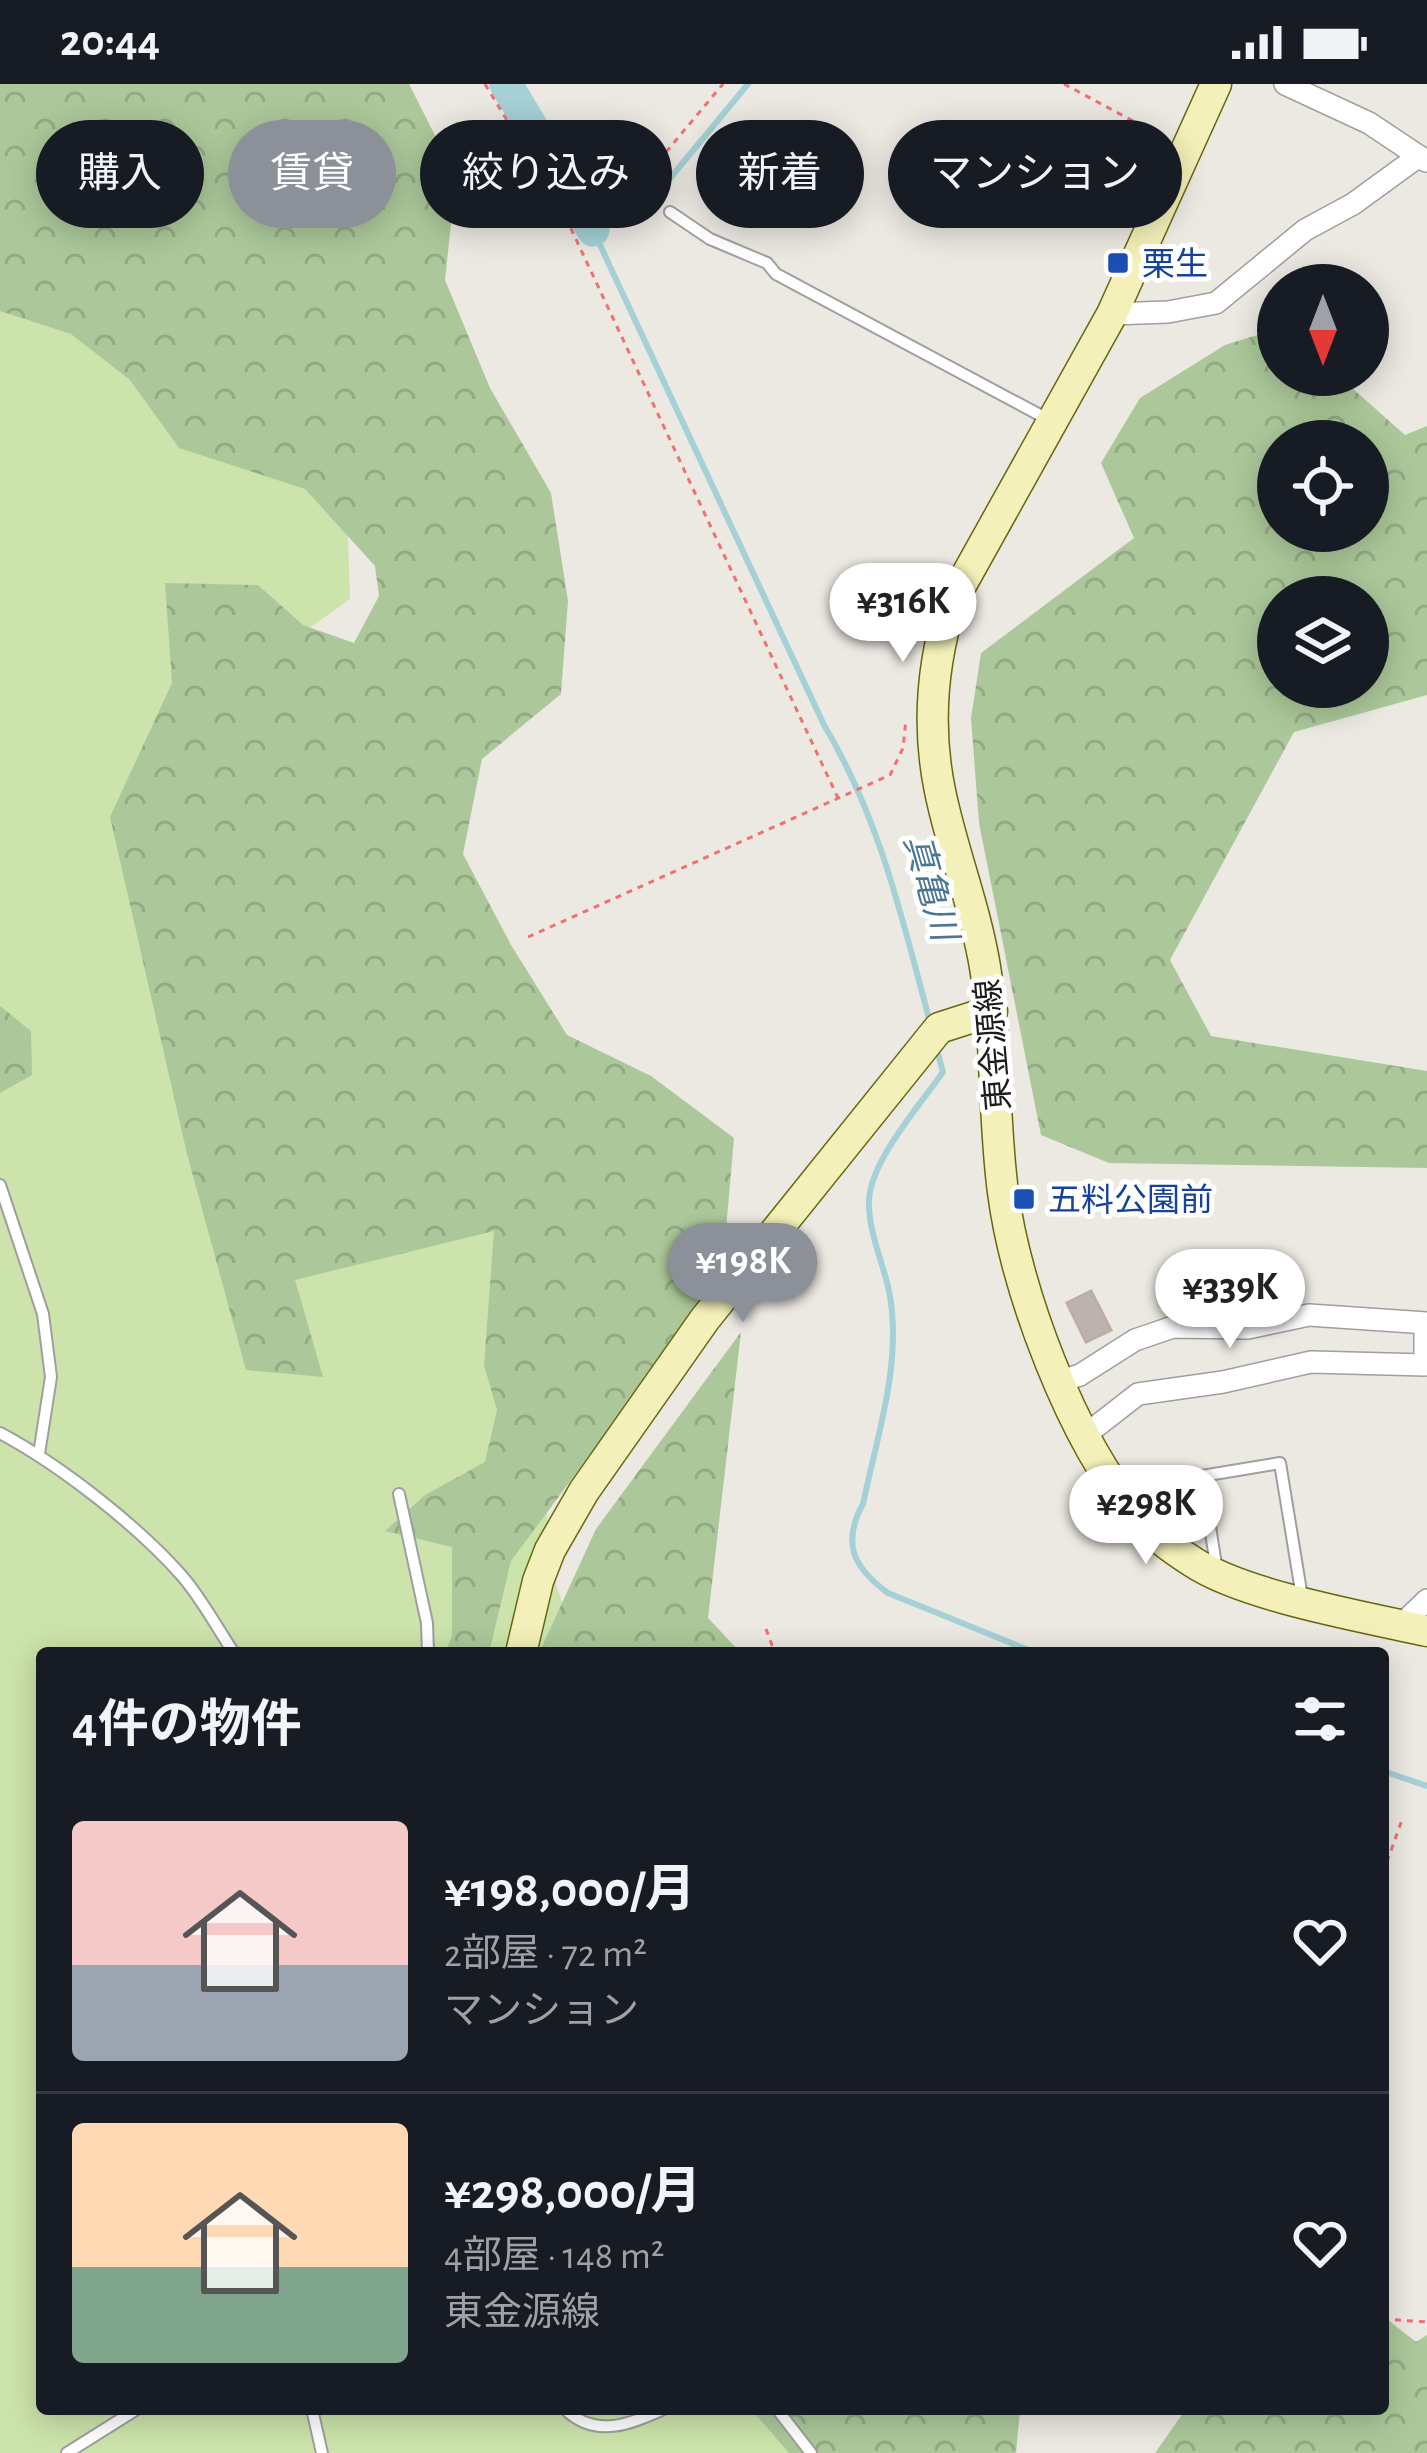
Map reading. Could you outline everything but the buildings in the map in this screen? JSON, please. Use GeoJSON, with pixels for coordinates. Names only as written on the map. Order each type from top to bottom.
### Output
{"type":"FeatureCollection","features":[{"type":"Feature","properties":{"kind":"main road","name":"東金源線"},"geometry":{"type":"LineString","coordinates":[[1216,84],[1112,314],[951,603],[938,646],[934,687],[940,790],[978,924],[992,1011],[1003,1190],[1012,1238],[1084,1436],[1139,1519],[1194,1563],[1246,1586],[1414,1628]]}},
{"type":"Feature","properties":{"kind":"main road"},"geometry":{"type":"LineString","coordinates":[[522,1647],[538,1581],[565,1522],[705,1319],[939,1028],[992,1011]]}},
{"type":"Feature","properties":{"kind":"street"},"geometry":{"type":"LineString","coordinates":[[1112,314],[1168,313],[1216,303],[1305,230],[1423,159],[1369,123],[1285,84]]}},
{"type":"Feature","properties":{"kind":"street"},"geometry":{"type":"LineString","coordinates":[[1061,1381],[1080,1376],[1135,1340],[1173,1327],[1248,1328],[1309,1315],[1426,1323],[1425,1364],[1311,1362],[1223,1382],[1138,1394],[1084,1436]]}},
{"type":"Feature","properties":{"kind":"street"},"geometry":{"type":"LineString","coordinates":[[1414,1628],[1427,1600]]}},
{"type":"Feature","properties":{"kind":"lane"},"geometry":{"type":"LineString","coordinates":[[672,213],[710,239],[767,263],[776,274],[1054,423]]}},
{"type":"Feature","properties":{"kind":"lane"},"geometry":{"type":"LineString","coordinates":[[0,1185],[43,1314],[51,1377],[40,1454]]}},
{"type":"Feature","properties":{"kind":"lane"},"geometry":{"type":"LineString","coordinates":[[0,1433],[40,1454],[157,1549],[186,1580],[230,1647]]}},
{"type":"Feature","properties":{"kind":"lane"},"geometry":{"type":"LineString","coordinates":[[1218,1574],[1202,1476],[1280,1463],[1302,1600]]}},
{"type":"Feature","properties":{"kind":"lane"},"geometry":{"type":"LineString","coordinates":[[399,1495],[427,1622],[428,1647]]}},
{"type":"Feature","properties":{"kind":"lane"},"geometry":{"type":"LineString","coordinates":[[67,2453],[127,2415]]}},
{"type":"Feature","properties":{"kind":"lane"},"geometry":{"type":"LineString","coordinates":[[313,2415],[322,2453]]}},
{"type":"Feature","properties":{"kind":"lane"},"geometry":{"type":"LineString","coordinates":[[572,2415],[596,2425],[623,2428],[651,2415]]}},
{"type":"Feature","properties":{"kind":"lane"},"geometry":{"type":"LineString","coordinates":[[781,2415],[807,2452]]}},
{"type":"Feature","properties":{"kind":"path"},"geometry":{"type":"LineString","coordinates":[[485,84],[507,120]]}},
{"type":"Feature","properties":{"kind":"path"},"geometry":{"type":"LineString","coordinates":[[672,145],[723,84]]}},
{"type":"Feature","properties":{"kind":"path"},"geometry":{"type":"LineString","coordinates":[[1064,84],[1188,151]]}},
{"type":"Feature","properties":{"kind":"path"},"geometry":{"type":"LineString","coordinates":[[571,228],[838,798]]}},
{"type":"Feature","properties":{"kind":"path"},"geometry":{"type":"LineString","coordinates":[[528,937],[890,775],[903,748],[905,721],[921,692],[934,687]]}},
{"type":"Feature","properties":{"kind":"path"},"geometry":{"type":"LineString","coordinates":[[766,1629],[774,1647]]}},
{"type":"Feature","properties":{"kind":"path"},"geometry":{"type":"LineString","coordinates":[[1389,1856],[1403,1817]]}},
{"type":"Feature","properties":{"kind":"path"},"geometry":{"type":"LineString","coordinates":[[1389,2319],[1427,2322]]}},
{"type":"Feature","properties":{"kind":"green space"},"geometry":{"type":"Polygon","coordinates":[[[0,84],[409,84],[427,120],[420,120],[420,228],[451,228],[445,280],[490,388],[551,493],[568,601],[561,694],[482,759],[463,854],[511,945],[567,1035],[651,1076],[734,1138],[722,1276],[511,1561],[490,1647],[447,1647],[452,1636],[452,1547],[385,1531],[425,1495],[485,1462],[497,1410],[484,1365],[494,1231],[295,1280],[323,1377],[246,1370],[187,1154],[110,817],[172,683],[165,583],[258,585],[303,625],[354,643],[379,596],[375,566],[305,489],[179,448],[130,380],[71,334],[0,311],[0,84]]]}},
{"type":"Feature","properties":{"kind":"green space"},"geometry":{"type":"Polygon","coordinates":[[[0,224],[345,450],[350,599],[212,698],[506,1193],[556,1585],[579,1647],[36,1647],[36,2415],[867,2415],[908,2453],[0,2453],[0,224]]]}},
{"type":"Feature","properties":{"kind":"green space"},"geometry":{"type":"Polygon","coordinates":[[[1257,335],[1257,396],[1361,396],[1388,420],[1257,420],[1257,552],[1389,552],[1389,421],[1405,435],[1427,426],[1427,695],[1389,706],[1389,576],[1257,576],[1257,708],[1380,708],[1294,732],[1170,960],[1211,1036],[1427,1071],[1427,1168],[1109,1163],[1041,1135],[979,823],[971,718],[981,653],[1134,538],[1101,463],[1140,398],[1225,345],[1257,335]]]}},
{"type":"Feature","properties":{"kind":"green space"},"geometry":{"type":"Polygon","coordinates":[[[0,1006],[31,1031],[32,1075],[0,1093],[0,1006]]]}},
{"type":"Feature","properties":{"kind":"green space"},"geometry":{"type":"Polygon","coordinates":[[[741,1332],[708,1618],[735,1647],[542,1647],[596,1529],[741,1332]]]}},
{"type":"Feature","properties":{"kind":"green space"},"geometry":{"type":"Polygon","coordinates":[[[1389,2321],[1416,2342],[1427,2335],[1427,2453],[1155,2453],[1182,2415],[1389,2415],[1389,2321]]]}},
{"type":"Feature","properties":{"kind":"green space"},"geometry":{"type":"Polygon","coordinates":[[[756,2415],[1019,2415],[1016,2453],[789,2453],[756,2415]]]}},
{"type":"Feature","properties":{"kind":"waterway","name":"真亀川"},"geometry":{"type":"LineString","coordinates":[[506,84],[593,230]]}},
{"type":"Feature","properties":{"kind":"waterway","name":"真亀川"},"geometry":{"type":"LineString","coordinates":[[748,84],[662,188],[593,230],[860,797],[888,871],[931,1026]]}},
{"type":"Feature","properties":{"kind":"waterway","name":"真亀川"},"geometry":{"type":"LineString","coordinates":[[937,1050],[943,1072],[887,1151],[869,1200],[873,1235],[889,1291],[893,1344],[881,1425],[852,1543],[859,1564],[888,1593],[1021,1647]]}},
{"type":"Feature","properties":{"kind":"waterway","name":"真亀川"},"geometry":{"type":"LineString","coordinates":[[1389,1773],[1427,1786]]}},
{"type":"Feature","properties":{"kind":"place","name":"栗生"},"geometry":{"type":"Point","coordinates":[1118,263]}},
{"type":"Feature","properties":{"kind":"place","name":"五料公園前"},"geometry":{"type":"Point","coordinates":[1024,1199]}}]}
